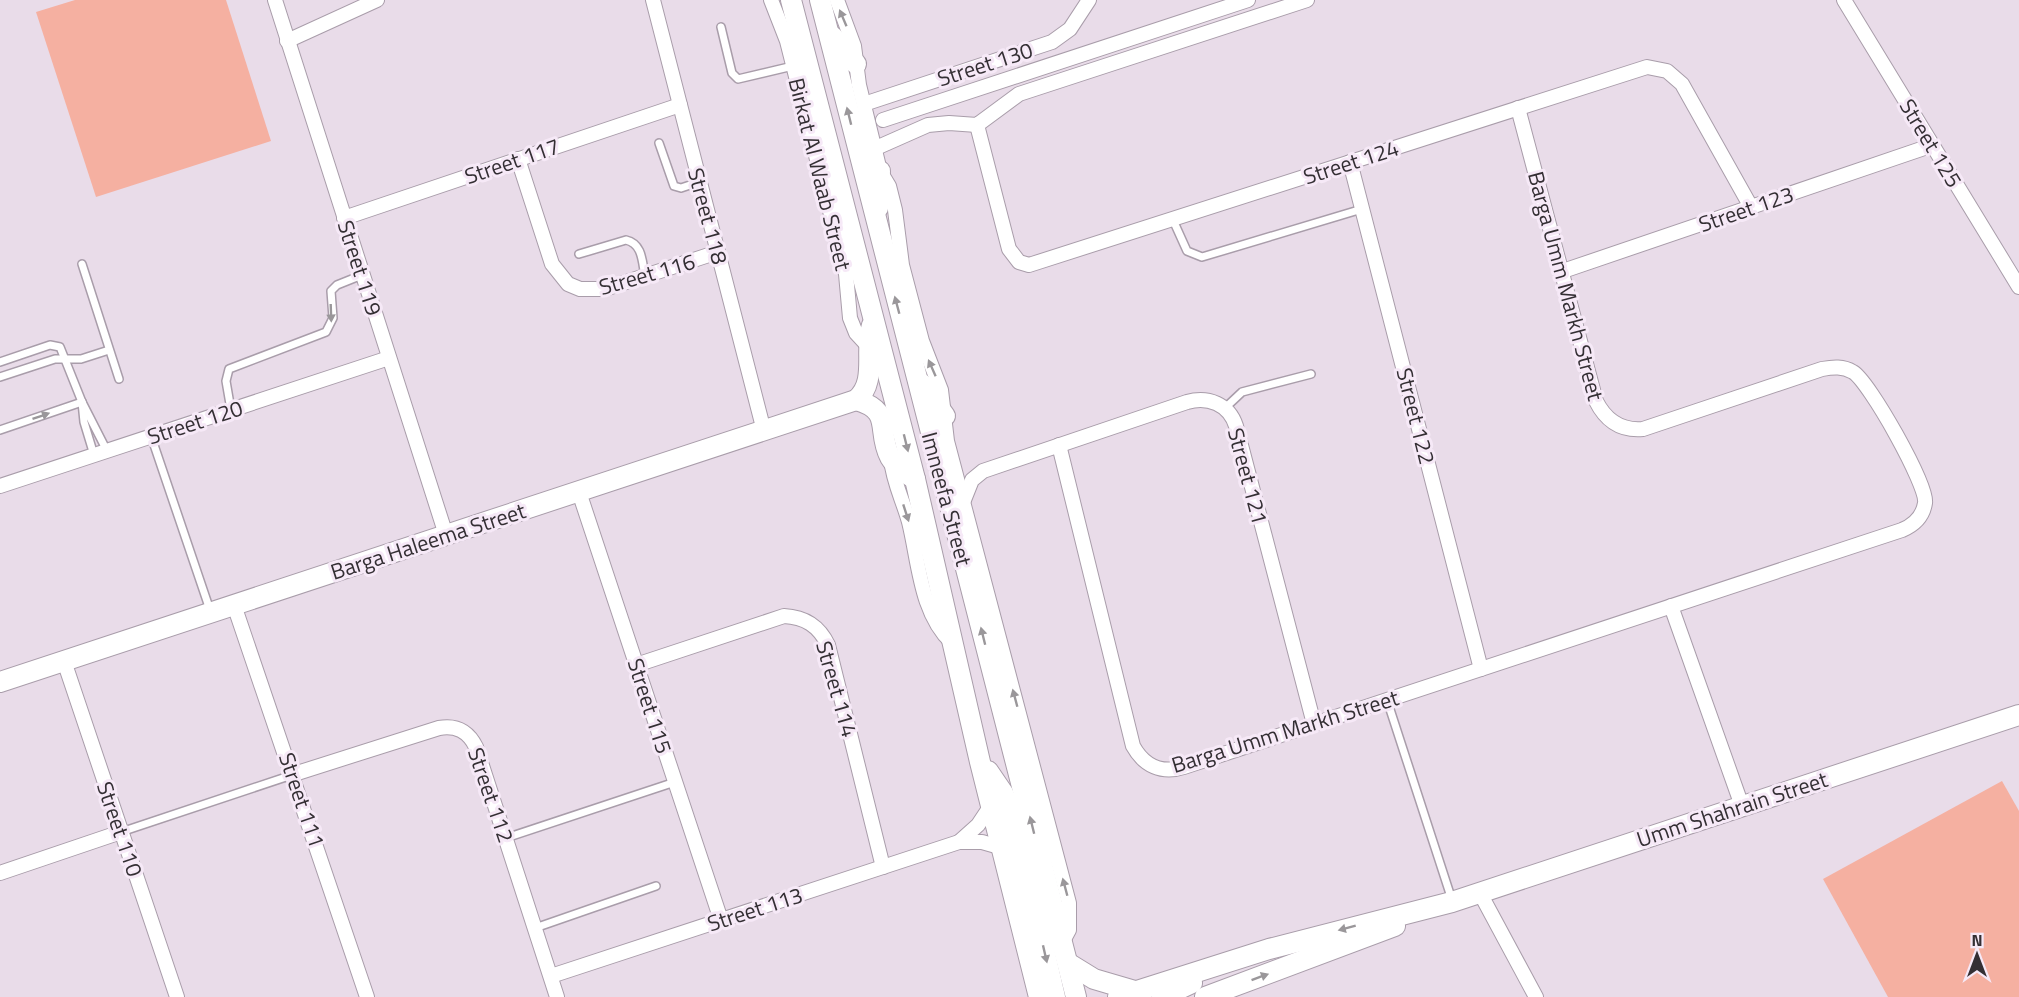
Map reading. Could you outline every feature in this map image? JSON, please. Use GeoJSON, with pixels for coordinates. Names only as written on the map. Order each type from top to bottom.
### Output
{"type":"FeatureCollection","features":[{"type":"Feature","properties":{"kind":"street","name":"Street 119"},"geometry":{"type":"LineString","coordinates":[[275,0],[446,535]]}},
{"type":"Feature","properties":{"kind":"street"},"geometry":{"type":"LineString","coordinates":[[287,41],[377,0]]}},
{"type":"Feature","properties":{"kind":"street","name":"Street 118"},"geometry":{"type":"LineString","coordinates":[[653,0],[764,431]]}},
{"type":"Feature","properties":{"kind":"street","name":"Birkat Al Waab Street"},"geometry":{"type":"LineString","coordinates":[[771,0],[793,66],[846,274],[850,318],[856,333],[868,346]]}},
{"type":"Feature","properties":{"kind":"street"},"geometry":{"type":"LineString","coordinates":[[781,0],[796,21]]}},
{"type":"Feature","properties":{"kind":"street","name":"Imneefa Street"},"geometry":{"type":"LineString","coordinates":[[791,0],[915,479],[980,762],[1039,997]]}},
{"type":"Feature","properties":{"kind":"street","name":"Imneefa Street"},"geometry":{"type":"LineString","coordinates":[[820,0],[914,373],[962,513],[1076,997]]}},
{"type":"Feature","properties":{"kind":"street"},"geometry":{"type":"LineString","coordinates":[[837,0],[854,46],[864,104],[876,148],[880,171],[878,232]]}},
{"type":"Feature","properties":{"kind":"street","name":"Street 130"},"geometry":{"type":"LineString","coordinates":[[864,104],[1052,42],[1070,29],[1089,0]]}},
{"type":"Feature","properties":{"kind":"street"},"geometry":{"type":"LineString","coordinates":[[883,120],[1248,0]]}},
{"type":"Feature","properties":{"kind":"street"},"geometry":{"type":"LineString","coordinates":[[876,148],[928,125],[949,123],[976,125],[1019,94],[1272,5],[1307,0]]}},
{"type":"Feature","properties":{"kind":"street","name":"Street 125"},"geometry":{"type":"LineString","coordinates":[[1849,2],[2019,287]]}},
{"type":"Feature","properties":{"kind":"street"},"geometry":{"type":"LineString","coordinates":[[828,31],[856,64]]}},
{"type":"Feature","properties":{"kind":"street","name":"Street 124"},"geometry":{"type":"LineString","coordinates":[[976,125],[1009,249],[1019,262],[1029,265],[1647,67],[1667,71],[1682,84],[1735,173],[1751,207]]}},
{"type":"Feature","properties":{"kind":"street","name":"Street 117"},"geometry":{"type":"LineString","coordinates":[[344,218],[680,105]]}},
{"type":"Feature","properties":{"kind":"street","name":"Barga Umm Markh Street"},"geometry":{"type":"LineString","coordinates":[[1059,445],[1133,746],[1143,760],[1158,769],[1175,770],[1909,527],[1923,511],[1924,489],[1866,383],[1854,372],[1838,367],[1822,369],[1643,429],[1618,426],[1605,416],[1596,401],[1518,108]]}},
{"type":"Feature","properties":{"kind":"street","name":"Street 123"},"geometry":{"type":"LineString","coordinates":[[1560,272],[1933,145]]}},
{"type":"Feature","properties":{"kind":"street","name":"Street 116"},"geometry":{"type":"LineString","coordinates":[[518,159],[552,264],[568,284],[592,291],[718,252]]}},
{"type":"Feature","properties":{"kind":"street","name":"Street 122"},"geometry":{"type":"LineString","coordinates":[[1350,162],[1481,669]]}},
{"type":"Feature","properties":{"kind":"street"},"geometry":{"type":"LineString","coordinates":[[880,171],[892,198],[903,265],[922,341],[941,390],[962,513]]}},
{"type":"Feature","properties":{"kind":"street"},"geometry":{"type":"LineString","coordinates":[[874,319],[868,346],[869,372],[866,389],[856,400],[873,407],[881,416]]}},
{"type":"Feature","properties":{"kind":"street","name":"Street 120"},"geometry":{"type":"LineString","coordinates":[[0,486],[389,358]]}},
{"type":"Feature","properties":{"kind":"street"},"geometry":{"type":"LineString","coordinates":[[869,372],[878,394],[894,480],[908,520],[929,608],[939,629],[953,644]]}},
{"type":"Feature","properties":{"kind":"street"},"geometry":{"type":"LineString","coordinates":[[914,373],[945,416]]}},
{"type":"Feature","properties":{"kind":"street","name":"Barga Haleema Street"},"geometry":{"type":"LineString","coordinates":[[0,682],[856,400]]}},
{"type":"Feature","properties":{"kind":"street","name":"Street 121"},"geometry":{"type":"LineString","coordinates":[[983,471],[1195,400],[1210,401],[1225,408],[1236,426],[1314,724]]}},
{"type":"Feature","properties":{"kind":"street"},"geometry":{"type":"LineString","coordinates":[[952,454],[969,466],[983,471]]}},
{"type":"Feature","properties":{"kind":"street"},"geometry":{"type":"LineString","coordinates":[[891,457],[901,470],[915,479]]}},
{"type":"Feature","properties":{"kind":"street"},"geometry":{"type":"LineString","coordinates":[[962,513],[972,480],[983,471]]}},
{"type":"Feature","properties":{"kind":"street","name":"Street 115"},"geometry":{"type":"LineString","coordinates":[[579,492],[721,920]]}},
{"type":"Feature","properties":{"kind":"street","name":"Street 111"},"geometry":{"type":"LineString","coordinates":[[234,605],[294,774],[367,997]]}},
{"type":"Feature","properties":{"kind":"street"},"geometry":{"type":"LineString","coordinates":[[1671,606],[1742,806]]}},
{"type":"Feature","properties":{"kind":"street","name":"Street 114"},"geometry":{"type":"LineString","coordinates":[[636,665],[775,618],[793,617],[811,623],[824,636],[828,645],[883,867]]}},
{"type":"Feature","properties":{"kind":"street","name":"Street 110"},"geometry":{"type":"LineString","coordinates":[[64,661],[177,997]]}},
{"type":"Feature","properties":{"kind":"street","name":"Umm Shahrain Street"},"geometry":{"type":"LineString","coordinates":[[1205,997],[1376,934],[1448,903],[2019,715]]}},
{"type":"Feature","properties":{"kind":"street","name":"Street 112"},"geometry":{"type":"LineString","coordinates":[[294,774],[439,728],[458,729],[469,736],[476,747],[557,997]]}},
{"type":"Feature","properties":{"kind":"street"},"geometry":{"type":"LineString","coordinates":[[980,762],[1003,793],[1013,816],[1055,997]]}},
{"type":"Feature","properties":{"kind":"street","name":"Street 113"},"geometry":{"type":"LineString","coordinates":[[959,842],[978,825],[992,804]]}},
{"type":"Feature","properties":{"kind":"street"},"geometry":{"type":"LineString","coordinates":[[0,873],[121,832]]}},
{"type":"Feature","properties":{"kind":"street","name":"Street 113"},"geometry":{"type":"LineString","coordinates":[[551,976],[959,842],[982,842],[1003,848]]}},
{"type":"Feature","properties":{"kind":"street"},"geometry":{"type":"LineString","coordinates":[[1480,892],[1536,997]]}},
{"type":"Feature","properties":{"kind":"street","name":"Umm Shahrain Street"},"geometry":{"type":"LineString","coordinates":[[1127,994],[1269,949],[1448,903]]}},
{"type":"Feature","properties":{"kind":"street"},"geometry":{"type":"LineString","coordinates":[[1068,963],[1094,979],[1127,994]]}},
{"type":"Feature","properties":{"kind":"street"},"geometry":{"type":"LineString","coordinates":[[1162,997],[1191,984],[1209,967]]}},
{"type":"Feature","properties":{"kind":"lane"},"geometry":{"type":"LineString","coordinates":[[721,27],[732,73],[738,79],[793,66]]}},
{"type":"Feature","properties":{"kind":"lane"},"geometry":{"type":"LineString","coordinates":[[659,143],[674,186],[681,188],[699,182]]}},
{"type":"Feature","properties":{"kind":"lane"},"geometry":{"type":"LineString","coordinates":[[1173,220],[1187,252],[1202,257],[1362,209]]}},
{"type":"Feature","properties":{"kind":"lane"},"geometry":{"type":"LineString","coordinates":[[579,254],[626,240],[632,242],[640,251],[645,276]]}},
{"type":"Feature","properties":{"kind":"lane"},"geometry":{"type":"LineString","coordinates":[[82,264],[118,379]]}},
{"type":"Feature","properties":{"kind":"lane"},"geometry":{"type":"LineString","coordinates":[[231,410],[225,377],[232,366],[326,332],[333,318],[331,291],[337,285],[362,275]]}},
{"type":"Feature","properties":{"kind":"lane"},"geometry":{"type":"LineString","coordinates":[[100,453],[66,358],[62,350],[54,345],[0,362],[2,376],[66,358],[81,359],[109,350]]}},
{"type":"Feature","properties":{"kind":"lane"},"geometry":{"type":"LineString","coordinates":[[1225,408],[1242,392],[1311,374]]}},
{"type":"Feature","properties":{"kind":"lane"},"geometry":{"type":"LineString","coordinates":[[0,430],[82,402]]}},
{"type":"Feature","properties":{"kind":"lane"},"geometry":{"type":"LineString","coordinates":[[82,402],[84,422],[100,453]]}},
{"type":"Feature","properties":{"kind":"lane"},"geometry":{"type":"LineString","coordinates":[[151,436],[210,612]]}},
{"type":"Feature","properties":{"kind":"lane"},"geometry":{"type":"LineString","coordinates":[[1387,700],[1448,903]]}},
{"type":"Feature","properties":{"kind":"lane"},"geometry":{"type":"LineString","coordinates":[[121,832],[294,774]]}},
{"type":"Feature","properties":{"kind":"lane"},"geometry":{"type":"LineString","coordinates":[[506,838],[675,782]]}},
{"type":"Feature","properties":{"kind":"lane"},"geometry":{"type":"LineString","coordinates":[[535,928],[656,886]]}},
{"type":"Feature","properties":{"kind":"shaded area"},"geometry":{"type":"Polygon","coordinates":[[[75,0],[226,0],[271,141],[96,197],[36,12],[75,0]]]}},
{"type":"Feature","properties":{"kind":"shaded area"},"geometry":{"type":"Polygon","coordinates":[[[2002,781],[2019,811],[2019,997],[1888,997],[1823,879],[2002,781]]]}}]}
